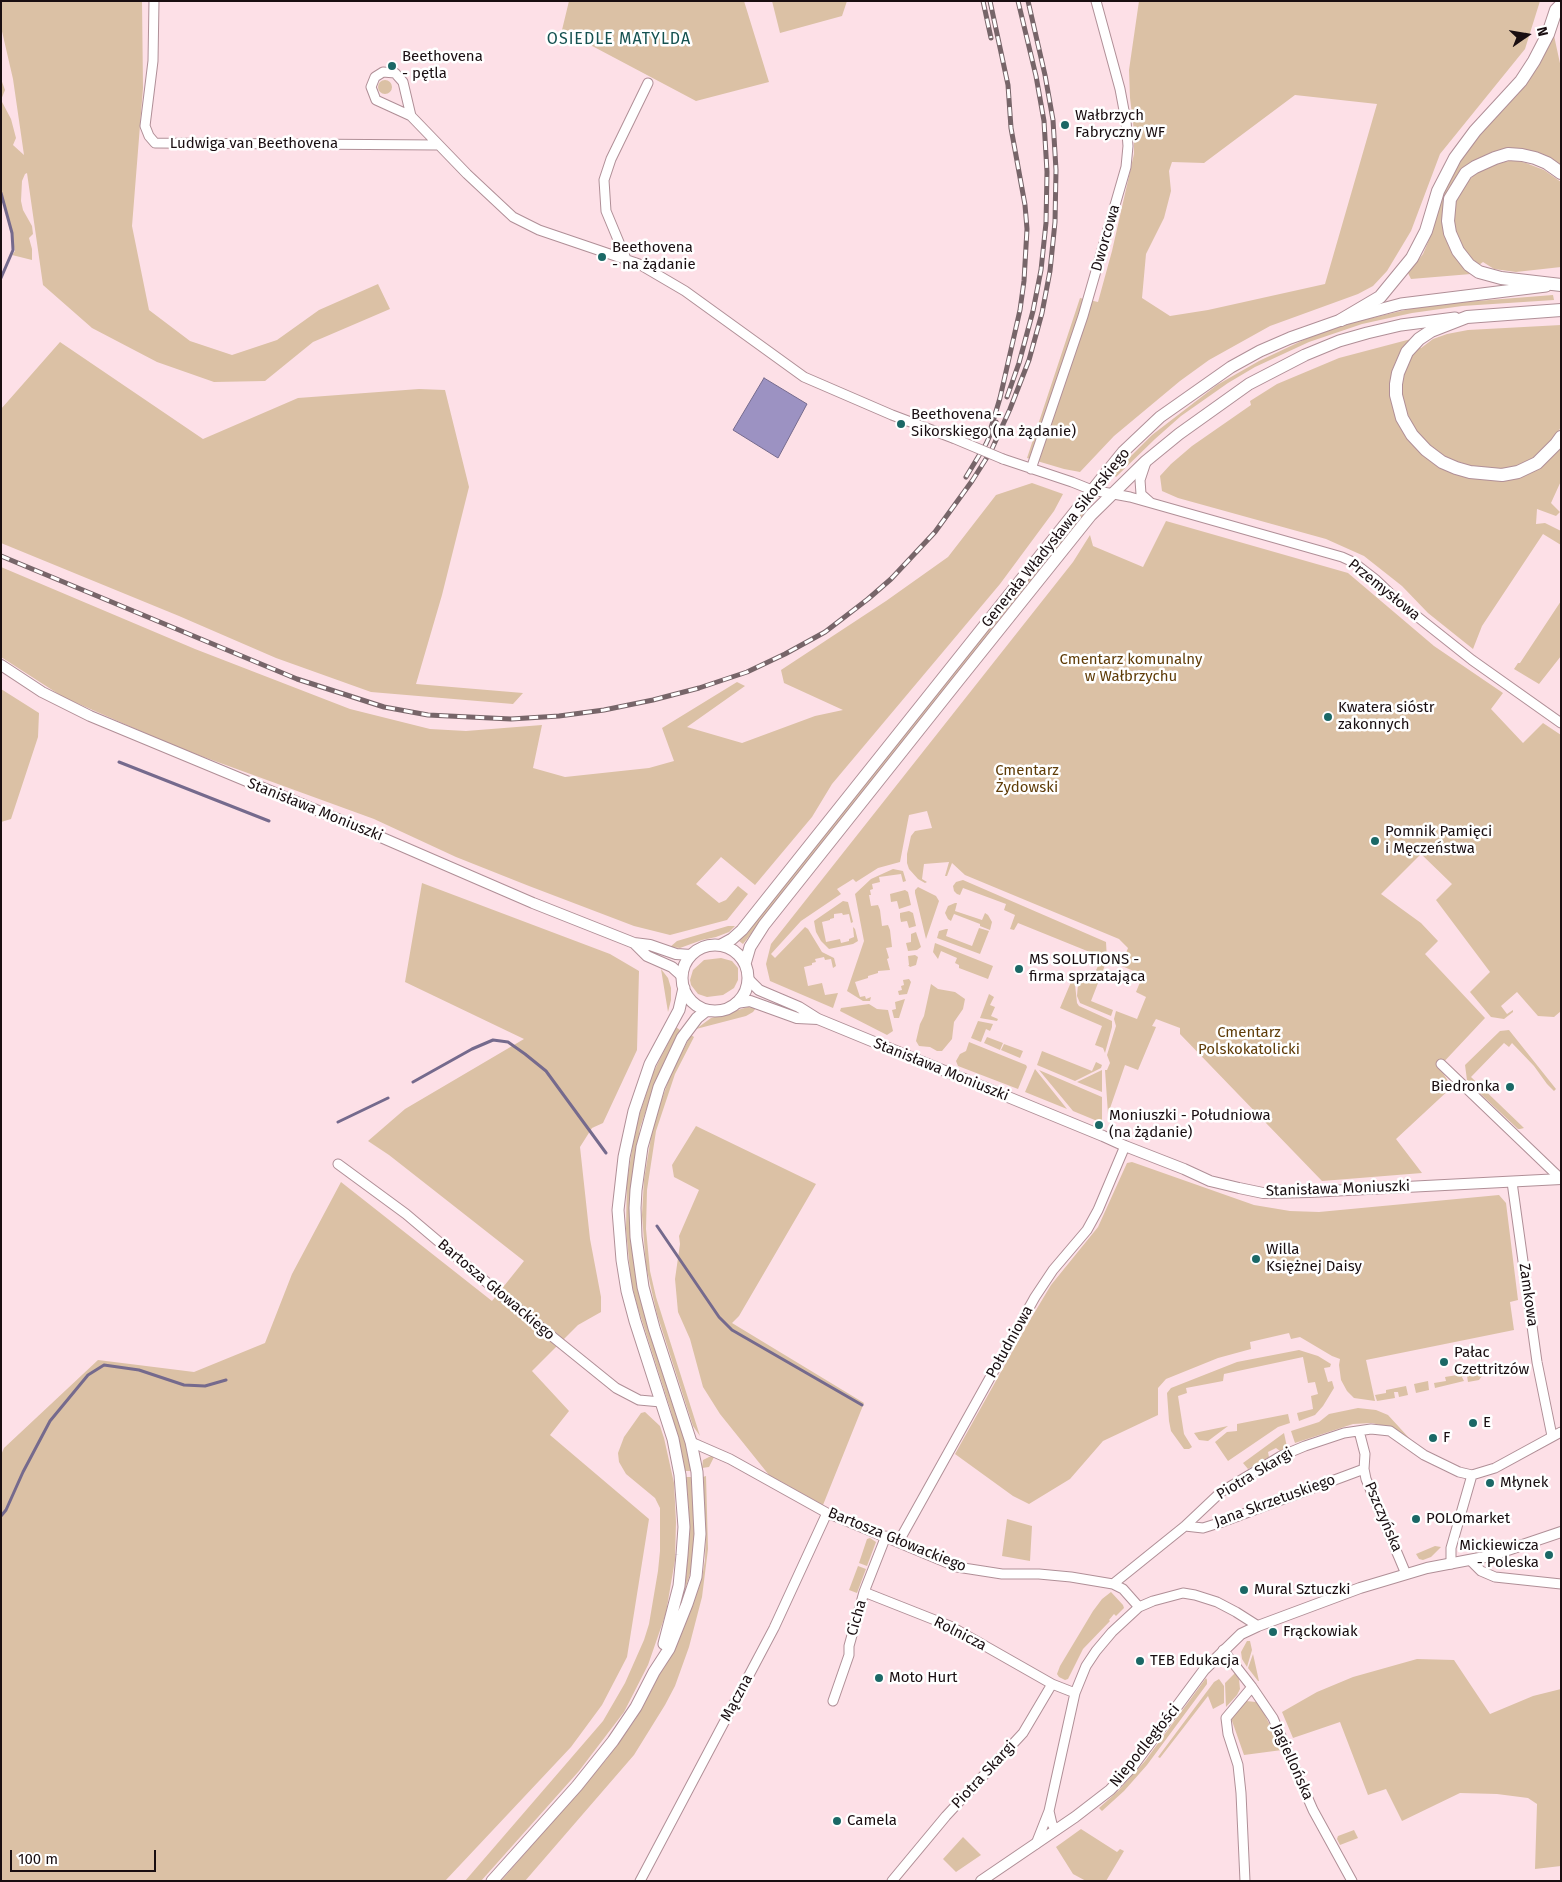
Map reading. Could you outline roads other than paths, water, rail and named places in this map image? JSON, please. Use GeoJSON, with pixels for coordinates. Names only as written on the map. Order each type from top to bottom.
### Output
{"type":"FeatureCollection","features":[{"type":"Feature","properties":{"kind":"main road"},"geometry":{"type":"LineString","coordinates":[[1341,320],[1380,297],[1412,258],[1426,232],[1438,191],[1455,158],[1475,131],[1521,81],[1548,34],[1556,10],[1561,5]]}},
{"type":"Feature","properties":{"kind":"main road"},"geometry":{"type":"LineString","coordinates":[[1558,285],[1501,278],[1479,272],[1469,265],[1458,251],[1450,233],[1448,221],[1450,199],[1466,173],[1495,158],[1508,154],[1522,155],[1547,163],[1561,173]]}},
{"type":"Feature","properties":{"kind":"main road","name":"Generała Władysława Sikorskiego"},"geometry":{"type":"LineString","coordinates":[[721,945],[732,939],[742,930],[1092,490],[1123,452],[1160,417],[1231,367],[1260,351],[1341,320],[1401,304],[1558,285]]}},
{"type":"Feature","properties":{"kind":"main road","name":"Generała Władysława Sikorskiego"},"geometry":{"type":"LineString","coordinates":[[745,964],[750,947],[764,925],[1088,519],[1146,461],[1179,434],[1249,384],[1306,355],[1339,341],[1400,325],[1467,317],[1558,311]]}},
{"type":"Feature","properties":{"kind":"main road"},"geometry":{"type":"LineString","coordinates":[[1467,317],[1431,331],[1419,339],[1401,362],[1396,384],[1396,395],[1402,418],[1412,435],[1426,450],[1442,462],[1470,472],[1502,476],[1518,472],[1537,463],[1561,437]]}},
{"type":"Feature","properties":{"kind":"main road"},"geometry":{"type":"LineString","coordinates":[[721,945],[733,950],[745,964],[748,979],[742,996],[736,1003],[723,1010],[707,1010],[690,1000],[684,988],[682,976],[691,955],[702,948],[721,945]]}},
{"type":"Feature","properties":{"kind":"main road"},"geometry":{"type":"LineString","coordinates":[[654,1672],[668,1631],[679,1586],[684,1527],[678,1461],[627,1291],[622,1260],[619,1201],[629,1130],[639,1094],[650,1064],[678,1010],[684,988]]}},
{"type":"Feature","properties":{"kind":"main road"},"geometry":{"type":"LineString","coordinates":[[492,1881],[577,1786],[613,1741],[636,1707],[669,1648],[696,1577],[700,1534],[700,1508],[696,1472],[691,1442],[654,1328],[643,1287],[636,1237],[636,1190],[642,1147],[659,1087],[682,1038],[697,1018],[707,1010]]}},
{"type":"Feature","properties":{"kind":"street","name":"Ludwiga van Beethovena"},"geometry":{"type":"LineString","coordinates":[[154,1],[153,61],[145,126],[149,136],[155,143],[438,145]]}},
{"type":"Feature","properties":{"kind":"street","name":"Dworcowa"},"geometry":{"type":"LineString","coordinates":[[1031,469],[1083,316],[1126,167],[1128,146],[1126,121],[1120,89],[1096,1]]}},
{"type":"Feature","properties":{"kind":"street"},"geometry":{"type":"LineString","coordinates":[[411,116],[403,82],[395,73],[384,72],[375,77],[371,87],[376,100],[411,116],[467,174],[513,217],[539,230],[639,264],[685,291],[804,377],[1003,459],[1092,490],[1114,493]]}},
{"type":"Feature","properties":{"kind":"street"},"geometry":{"type":"LineString","coordinates":[[626,259],[606,211],[604,180],[611,158],[648,82]]}},
{"type":"Feature","properties":{"kind":"street"},"geometry":{"type":"LineString","coordinates":[[1146,461],[1140,480],[1141,494],[1152,504]]}},
{"type":"Feature","properties":{"kind":"street","name":"Przemysłowa"},"geometry":{"type":"LineString","coordinates":[[1114,493],[1342,557],[1353,562],[1375,579],[1398,602],[1472,660],[1561,723]]}},
{"type":"Feature","properties":{"kind":"street","name":"Stanisława Moniuszki"},"geometry":{"type":"LineString","coordinates":[[1,665],[42,692],[90,716],[362,829],[533,903],[634,944],[650,945],[676,954],[691,955]]}},
{"type":"Feature","properties":{"kind":"street","name":"Stanisława Moniuszki"},"geometry":{"type":"LineString","coordinates":[[634,944],[647,956],[672,967],[682,976]]}},
{"type":"Feature","properties":{"kind":"street","name":"Stanisława Moniuszki"},"geometry":{"type":"LineString","coordinates":[[748,979],[759,990],[800,1007],[818,1019],[1210,1181],[1263,1193],[1561,1179]]}},
{"type":"Feature","properties":{"kind":"street","name":"Stanisława Moniuszki"},"geometry":{"type":"LineString","coordinates":[[736,1003],[750,1001],[797,1018],[818,1019]]}},
{"type":"Feature","properties":{"kind":"street"},"geometry":{"type":"LineString","coordinates":[[1441,1064],[1561,1179]]}},
{"type":"Feature","properties":{"kind":"street","name":"Południowa"},"geometry":{"type":"LineString","coordinates":[[898,1541],[1035,1297],[1053,1270],[1087,1230],[1098,1210],[1125,1146]]}},
{"type":"Feature","properties":{"kind":"street","name":"Bartosza Głowackiego"},"geometry":{"type":"LineString","coordinates":[[338,1164],[406,1214],[517,1308],[616,1388],[639,1400],[661,1402]]}},
{"type":"Feature","properties":{"kind":"street","name":"Zamkowa"},"geometry":{"type":"LineString","coordinates":[[1512,1182],[1538,1362],[1552,1436]]}},
{"type":"Feature","properties":{"kind":"street","name":"Piotra Skargi"},"geometry":{"type":"LineString","coordinates":[[1113,1584],[1185,1526],[1221,1492],[1281,1456],[1344,1433],[1382,1429],[1390,1431],[1424,1455],[1459,1472],[1472,1475]]}},
{"type":"Feature","properties":{"kind":"street","name":"Pszczyńska"},"geometry":{"type":"LineString","coordinates":[[1359,1430],[1365,1454],[1364,1469],[1373,1496],[1406,1574]]}},
{"type":"Feature","properties":{"kind":"street"},"geometry":{"type":"LineString","coordinates":[[1451,1564],[1451,1548],[1472,1475],[1495,1468],[1561,1432]]}},
{"type":"Feature","properties":{"kind":"street","name":"Bartosza Głowackiego"},"geometry":{"type":"LineString","coordinates":[[691,1442],[730,1459],[827,1513],[957,1567],[1002,1574],[1039,1574],[1071,1577],[1113,1584],[1123,1589],[1139,1607]]}},
{"type":"Feature","properties":{"kind":"street","name":"Jana Skrzetuskiego"},"geometry":{"type":"LineString","coordinates":[[1185,1526],[1203,1528],[1222,1522],[1364,1469]]}},
{"type":"Feature","properties":{"kind":"street","name":"Mączna"},"geometry":{"type":"LineString","coordinates":[[640,1881],[774,1628],[827,1513]]}},
{"type":"Feature","properties":{"kind":"street","name":"Niepodległości"},"geometry":{"type":"LineString","coordinates":[[981,1881],[1099,1799],[1132,1767],[1204,1670],[1241,1634],[1360,1588],[1427,1568],[1490,1556],[1561,1532]]}},
{"type":"Feature","properties":{"kind":"street","name":"Cicha"},"geometry":{"type":"LineString","coordinates":[[833,1701],[849,1655],[848,1646],[864,1592],[886,1536]]}},
{"type":"Feature","properties":{"kind":"street"},"geometry":{"type":"LineString","coordinates":[[1470,1560],[1481,1571],[1495,1577],[1561,1584]]}},
{"type":"Feature","properties":{"kind":"street","name":"Rolnicza"},"geometry":{"type":"LineString","coordinates":[[864,1592],[950,1626],[1052,1684]]}},
{"type":"Feature","properties":{"kind":"street"},"geometry":{"type":"LineString","coordinates":[[1036,1844],[1049,1811],[1075,1693],[1086,1666],[1112,1632],[1139,1607],[1152,1601],[1183,1593],[1195,1595],[1230,1609],[1258,1626]]}},
{"type":"Feature","properties":{"kind":"street","name":"Jagiellońska"},"geometry":{"type":"LineString","coordinates":[[1223,1650],[1252,1686],[1272,1718],[1313,1810],[1352,1881]]}},
{"type":"Feature","properties":{"kind":"street"},"geometry":{"type":"LineString","coordinates":[[1052,1684],[1075,1693]]}},
{"type":"Feature","properties":{"kind":"street","name":"Piotra Skargi"},"geometry":{"type":"LineString","coordinates":[[892,1881],[946,1816],[1023,1733],[1052,1684]]}},
{"type":"Feature","properties":{"kind":"street"},"geometry":{"type":"LineString","coordinates":[[1245,1881],[1238,1765],[1228,1734],[1226,1718],[1252,1686]]}},
{"type":"Feature","properties":{"kind":"street"},"geometry":{"type":"LineString","coordinates":[[1049,1811],[1052,1824],[1056,1830]]}},
{"type":"Feature","properties":{"kind":"waterway"},"geometry":{"type":"LineString","coordinates":[[1,193],[12,233],[13,250],[1,278]]}},
{"type":"Feature","properties":{"kind":"waterway"},"geometry":{"type":"LineString","coordinates":[[119,762],[269,821]]}},
{"type":"Feature","properties":{"kind":"waterway"},"geometry":{"type":"LineString","coordinates":[[413,1082],[472,1049],[493,1040],[508,1042],[546,1071],[606,1153]]}},
{"type":"Feature","properties":{"kind":"waterway"},"geometry":{"type":"LineString","coordinates":[[338,1122],[388,1098]]}},
{"type":"Feature","properties":{"kind":"waterway"},"geometry":{"type":"LineString","coordinates":[[657,1226],[719,1317],[732,1330],[862,1405]]}},
{"type":"Feature","properties":{"kind":"waterway"},"geometry":{"type":"LineString","coordinates":[[1,1516],[6,1510],[23,1472],[50,1421],[88,1375],[104,1365],[139,1370],[184,1385],[205,1386],[226,1380]]}},
{"type":"Feature","properties":{"kind":"railway"},"geometry":{"type":"LineString","coordinates":[[983,1],[991,38]]}},
{"type":"Feature","properties":{"kind":"railway"},"geometry":{"type":"LineString","coordinates":[[990,1],[1008,85],[1011,128],[1025,205],[1027,229],[1020,310],[1000,398],[991,428]]}},
{"type":"Feature","properties":{"kind":"railway"},"geometry":{"type":"LineString","coordinates":[[1007,397],[1019,363],[1033,311],[1041,270],[1046,223],[1047,172],[1044,121],[1036,76],[1018,1]]}},
{"type":"Feature","properties":{"kind":"railway"},"geometry":{"type":"LineString","coordinates":[[1,556],[297,679],[384,707],[428,715],[511,719],[559,716],[604,710],[699,688],[747,672],[785,654],[825,632],[868,599],[891,579],[935,532],[991,451],[1029,360],[1042,313],[1050,271],[1055,222],[1056,170],[1053,120],[1028,1]]}},
{"type":"Feature","properties":{"kind":"railway"},"geometry":{"type":"LineString","coordinates":[[966,477],[986,444],[996,422]]}},
{"type":"Feature","properties":{"kind":"place","name":"Beethovena - pętla"},"geometry":{"type":"Point","coordinates":[392,66]}},
{"type":"Feature","properties":{"kind":"place","name":"Wałbrzych Fabryczny WF"},"geometry":{"type":"Point","coordinates":[1065,125]}},
{"type":"Feature","properties":{"kind":"place","name":"Beethovena - na żądanie"},"geometry":{"type":"Point","coordinates":[602,257]}},
{"type":"Feature","properties":{"kind":"place","name":"Beethovena - Sikorskiego (na żądanie)"},"geometry":{"type":"Point","coordinates":[901,424]}},
{"type":"Feature","properties":{"kind":"place","name":"Kwatera sióstr zakonnych"},"geometry":{"type":"Point","coordinates":[1328,717]}},
{"type":"Feature","properties":{"kind":"place","name":"Pomnik Pamięci i Męczeństwa"},"geometry":{"type":"Point","coordinates":[1375,841]}},
{"type":"Feature","properties":{"kind":"place","name":"MS SOLUTIONS - firma sprzatająca"},"geometry":{"type":"Point","coordinates":[1019,969]}},
{"type":"Feature","properties":{"kind":"place","name":"Biedronka"},"geometry":{"type":"Point","coordinates":[1510,1087]}},
{"type":"Feature","properties":{"kind":"place","name":"Moniuszki - Południowa (na żądanie)"},"geometry":{"type":"Point","coordinates":[1099,1125]}},
{"type":"Feature","properties":{"kind":"place","name":"Willa Księżnej Daisy"},"geometry":{"type":"Point","coordinates":[1256,1259]}},
{"type":"Feature","properties":{"kind":"place","name":"Pałac Czettritzów"},"geometry":{"type":"Point","coordinates":[1444,1362]}},
{"type":"Feature","properties":{"kind":"place","name":"E"},"geometry":{"type":"Point","coordinates":[1473,1423]}},
{"type":"Feature","properties":{"kind":"place","name":"F"},"geometry":{"type":"Point","coordinates":[1433,1438]}},
{"type":"Feature","properties":{"kind":"place","name":"Młynek"},"geometry":{"type":"Point","coordinates":[1490,1483]}},
{"type":"Feature","properties":{"kind":"place","name":"POLOmarket"},"geometry":{"type":"Point","coordinates":[1416,1519]}},
{"type":"Feature","properties":{"kind":"place","name":"Mickiewicza - Poleska"},"geometry":{"type":"Point","coordinates":[1549,1555]}},
{"type":"Feature","properties":{"kind":"place","name":"Mural Sztuczki"},"geometry":{"type":"Point","coordinates":[1244,1590]}},
{"type":"Feature","properties":{"kind":"place","name":"Frąckowiak"},"geometry":{"type":"Point","coordinates":[1273,1632]}},
{"type":"Feature","properties":{"kind":"place","name":"TEB Edukacja"},"geometry":{"type":"Point","coordinates":[1140,1661]}},
{"type":"Feature","properties":{"kind":"place","name":"Moto Hurt"},"geometry":{"type":"Point","coordinates":[879,1678]}},
{"type":"Feature","properties":{"kind":"place","name":"Camela"},"geometry":{"type":"Point","coordinates":[837,1821]}},
{"type":"Feature","properties":{"kind":"district","name":"OSIEDLE MATYLDA"},"geometry":{"type":"Point","coordinates":[619,40]}},
{"type":"Feature","properties":{"kind":"park label","name":"Cmentarz komunalny w Wałbrzychu"},"geometry":{"type":"Point","coordinates":[1131,668]}},
{"type":"Feature","properties":{"kind":"park label","name":"Cmentarz Żydowski"},"geometry":{"type":"Point","coordinates":[1027,780]}},
{"type":"Feature","properties":{"kind":"park label","name":"Cmentarz Polskokatolicki"},"geometry":{"type":"Point","coordinates":[1249,1042]}}]}
